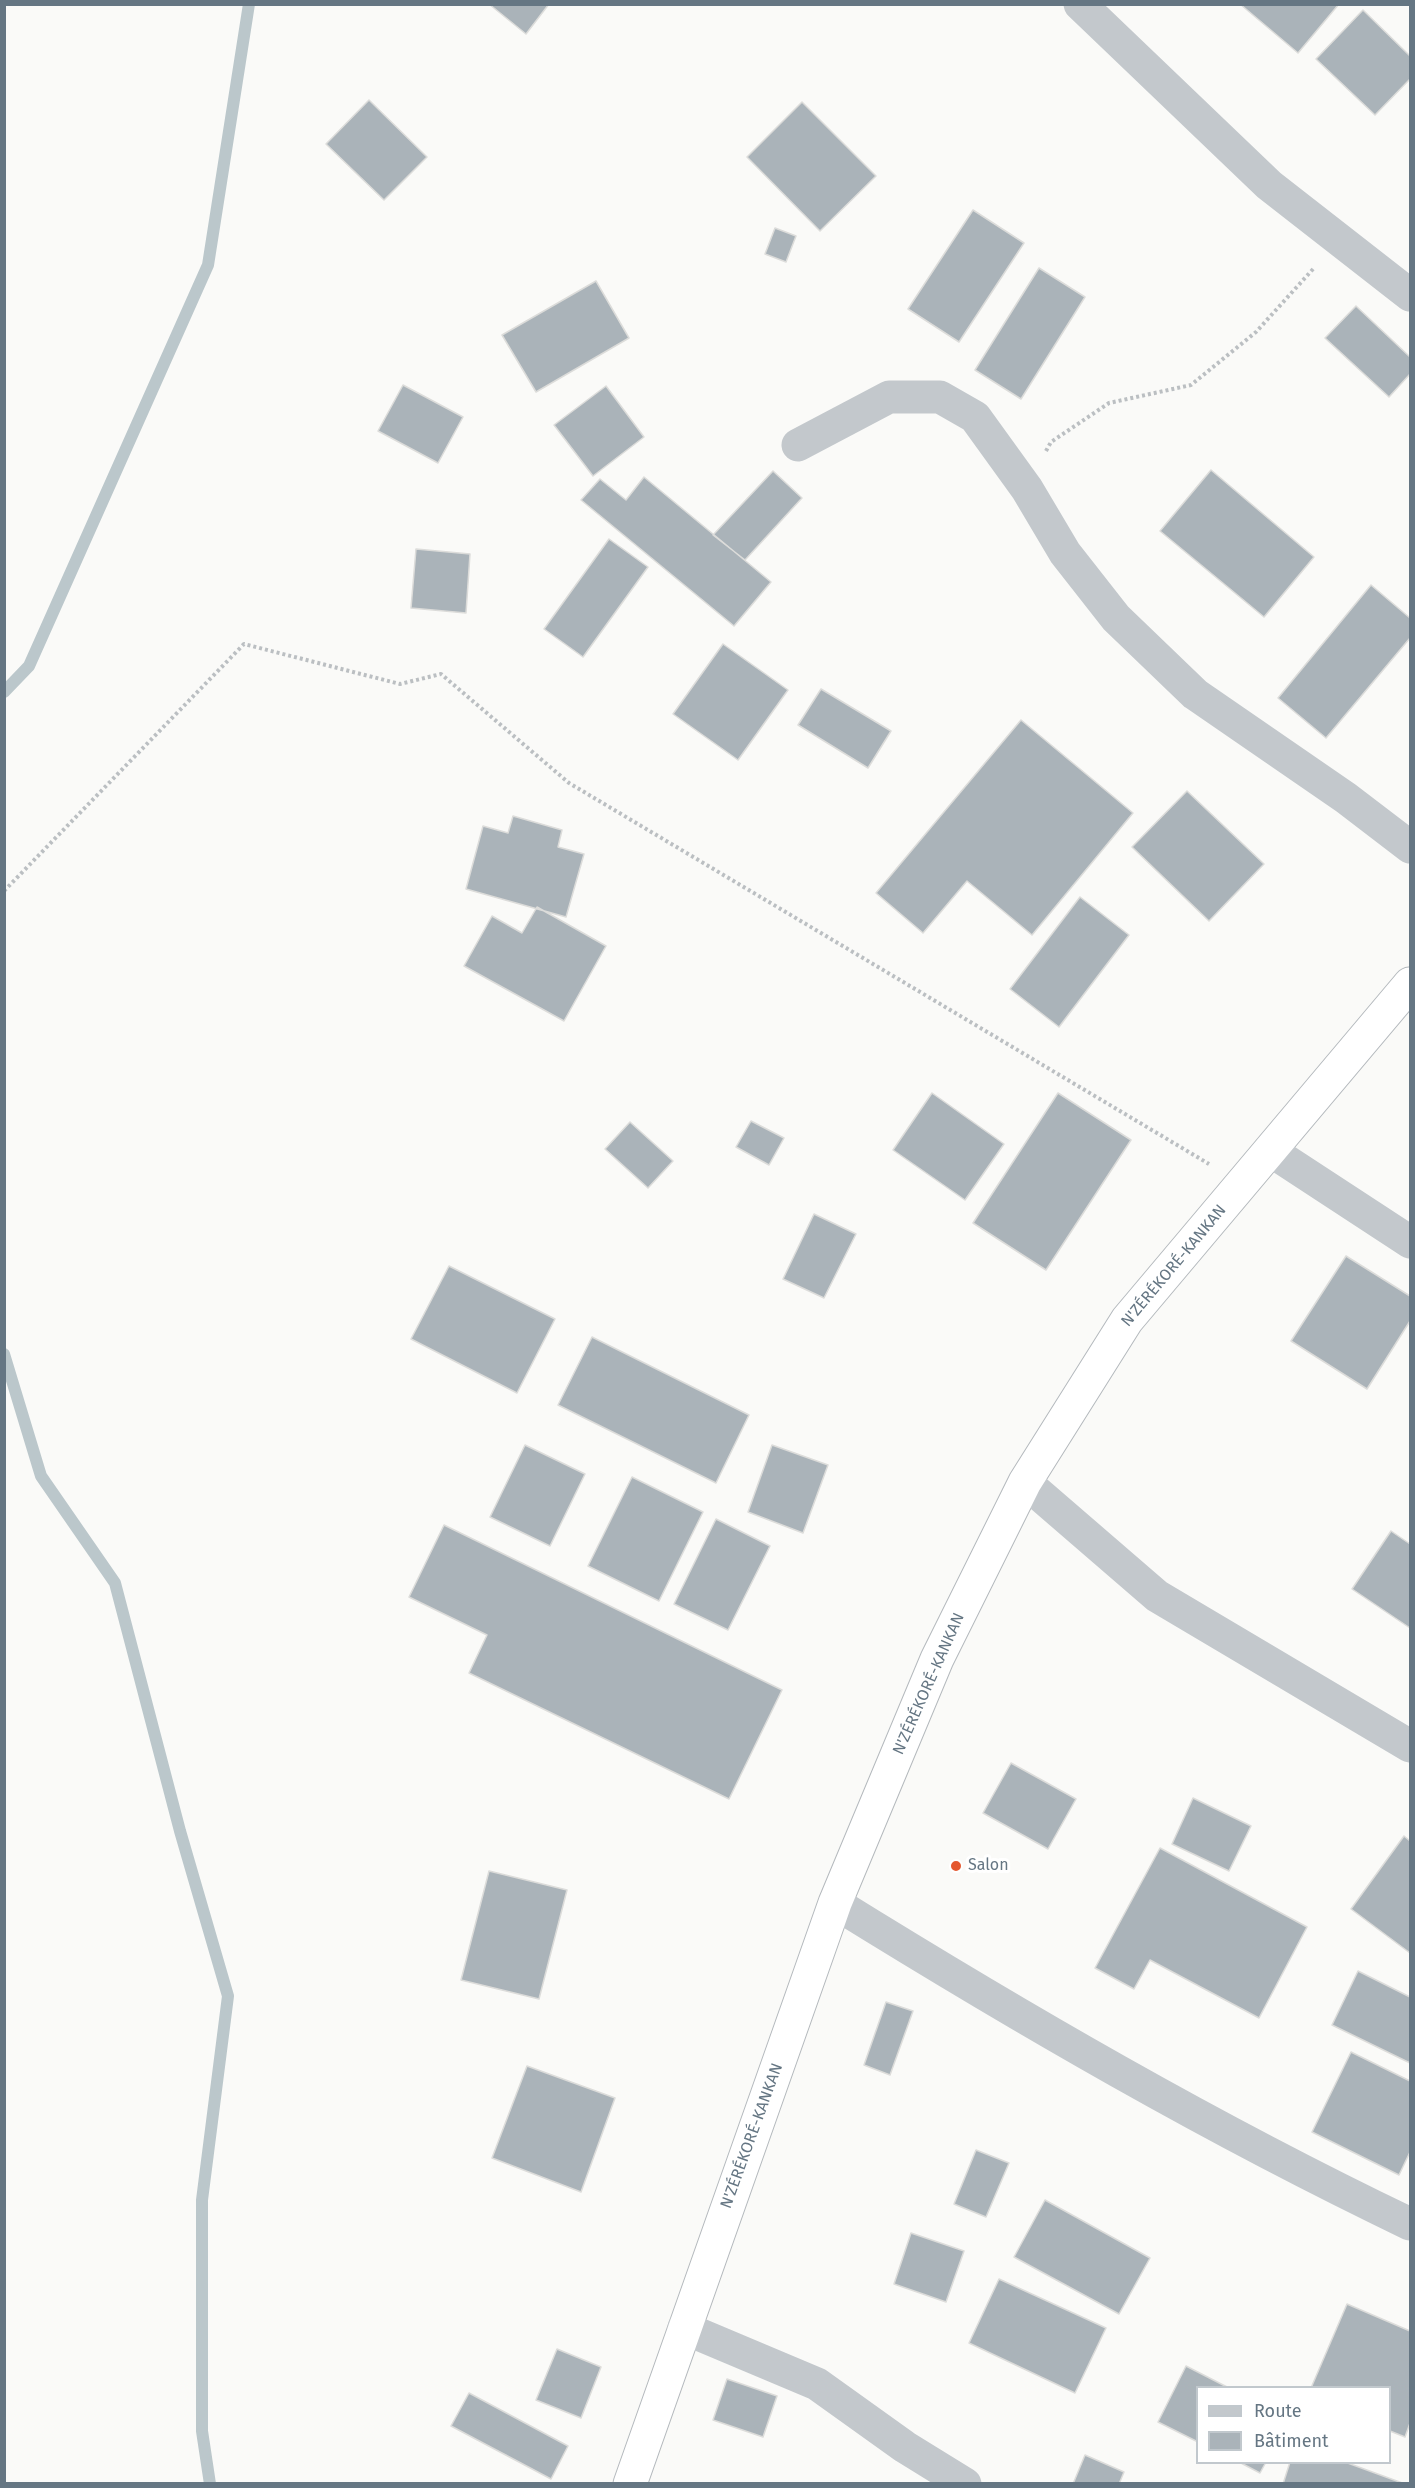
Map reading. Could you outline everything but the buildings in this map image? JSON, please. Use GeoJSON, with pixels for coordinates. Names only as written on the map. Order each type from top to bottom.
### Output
{"type":"FeatureCollection","features":[{"type":"Feature","properties":{"kind":"highway","name":"N'ZÉRÉKORÉ-KANKAN"},"geometry":{"type":"LineString","coordinates":[[630,2484],[835,1904],[937,1659],[1025,1482],[1127,1320],[1410,984]]}},
{"type":"Feature","properties":{"kind":"street"},"geometry":{"type":"LineString","coordinates":[[1080,4],[1269,185],[1410,295]]}},
{"type":"Feature","properties":{"kind":"street"},"geometry":{"type":"LineString","coordinates":[[798,445],[889,397],[940,398],[975,417],[1027,489],[1065,552],[1116,618],[1196,694],[1346,798],[1410,847]]}},
{"type":"Feature","properties":{"kind":"street"},"geometry":{"type":"LineString","coordinates":[[1271,1151],[1410,1242]]}},
{"type":"Feature","properties":{"kind":"street"},"geometry":{"type":"LineString","coordinates":[[1025,1482],[1157,1596],[1410,1746]]}},
{"type":"Feature","properties":{"kind":"street"},"geometry":{"type":"LineString","coordinates":[[835,1904],[1002,2007],[1162,2097],[1410,2224]]}},
{"type":"Feature","properties":{"kind":"street"},"geometry":{"type":"LineString","coordinates":[[684,2328],[817,2384],[905,2448],[965,2484]]}},
{"type":"Feature","properties":{"kind":"path"},"geometry":{"type":"LineString","coordinates":[[1027,489],[1051,442],[1109,403],[1191,385],[1256,332],[1340,240]]}},
{"type":"Feature","properties":{"kind":"path"},"geometry":{"type":"LineString","coordinates":[[4,891],[244,644],[400,684],[441,674],[569,783],[1243,1184]]}},
{"type":"Feature","properties":{"kind":"waterway"},"geometry":{"type":"LineString","coordinates":[[4,692],[29,666],[208,265],[249,4]]}},
{"type":"Feature","properties":{"kind":"waterway"},"geometry":{"type":"LineString","coordinates":[[4,1354],[41,1476],[115,1583],[180,1831],[228,1996],[202,2200],[202,2431],[210,2484]]}},
{"type":"Feature","properties":{"kind":"place","name":"Salon"},"geometry":{"type":"Point","coordinates":[956,1866]}}]}
